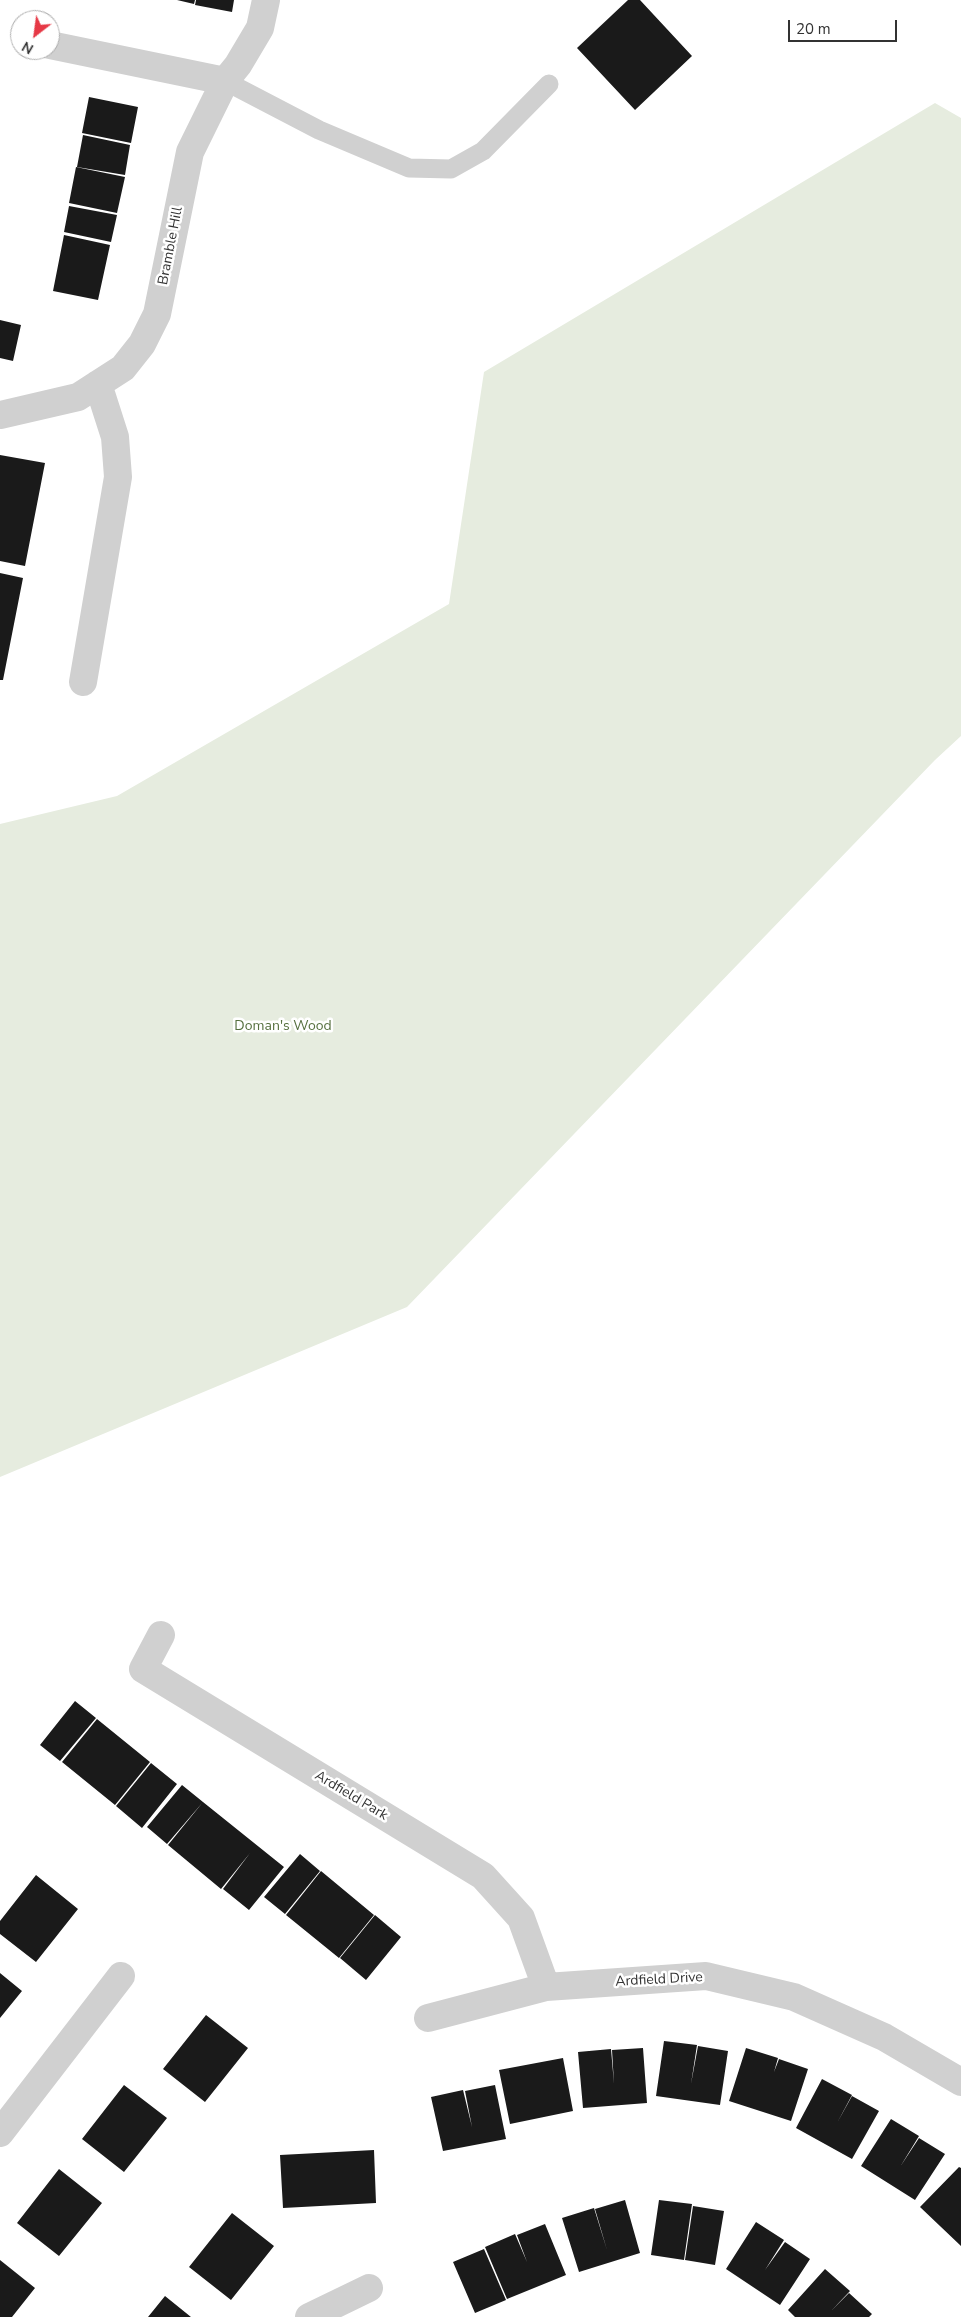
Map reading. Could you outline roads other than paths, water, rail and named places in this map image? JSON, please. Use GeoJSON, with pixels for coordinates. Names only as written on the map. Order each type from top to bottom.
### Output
{"type":"FeatureCollection","features":[{"type":"Feature","properties":{"kind":"street","name":"Bramble Hill"},"geometry":{"type":"LineString","coordinates":[[0,415],[78,397],[122,368],[142,344],[157,314],[190,152],[224,81],[238,65],[260,28],[266,0]]}},
{"type":"Feature","properties":{"kind":"street"},"geometry":{"type":"LineString","coordinates":[[60,47],[224,81]]}},
{"type":"Feature","properties":{"kind":"street"},"geometry":{"type":"LineString","coordinates":[[83,682],[118,477],[115,437],[98,384]]}},
{"type":"Feature","properties":{"kind":"street","name":"Ardfield Park"},"geometry":{"type":"LineString","coordinates":[[161,1634],[143,1669],[483,1876],[521,1918],[546,1987]]}},
{"type":"Feature","properties":{"kind":"street"},"geometry":{"type":"LineString","coordinates":[[0,2133],[121,1976]]}},
{"type":"Feature","properties":{"kind":"street","name":"Ardfield Drive"},"geometry":{"type":"LineString","coordinates":[[428,2018],[546,1987],[706,1976],[794,1997],[884,2037],[961,2082]]}},
{"type":"Feature","properties":{"kind":"street"},"geometry":{"type":"LineString","coordinates":[[309,2317],[369,2288]]}},
{"type":"Feature","properties":{"kind":"lane"},"geometry":{"type":"LineString","coordinates":[[224,81],[319,130],[409,168],[451,169],[483,151],[549,84]]}},
{"type":"Feature","properties":{"kind":"park label","name":"Doman's Wood"},"geometry":{"type":"Point","coordinates":[283,1027]}}]}
